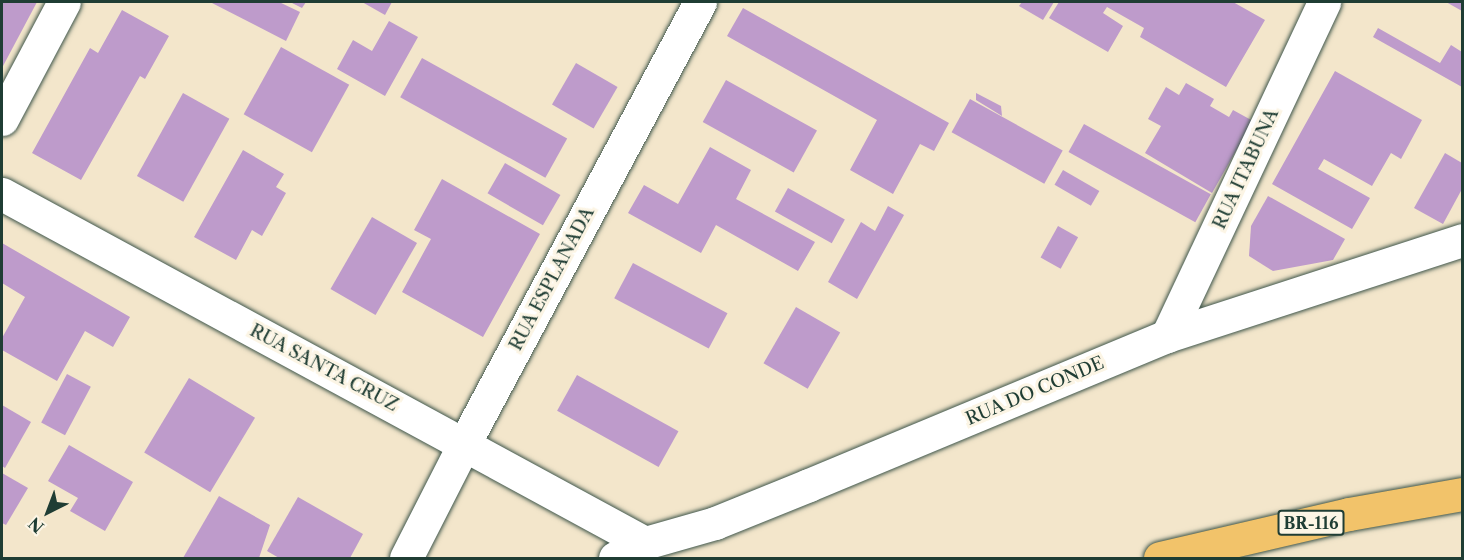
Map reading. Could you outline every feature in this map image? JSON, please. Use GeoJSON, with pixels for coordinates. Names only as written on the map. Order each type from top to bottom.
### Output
{"type":"FeatureCollection","features":[{"type":"Feature","properties":{"kind":"highway","name":"BR-116"},"geometry":{"type":"LineString","coordinates":[[1160,558],[1349,514],[1462,494]]}},
{"type":"Feature","properties":{"kind":"street"},"geometry":{"type":"LineString","coordinates":[[2,119],[64,2]]}},
{"type":"Feature","properties":{"kind":"street","name":"RUA ESPLANADA"},"geometry":{"type":"LineString","coordinates":[[406,558],[464,444],[700,2]]}},
{"type":"Feature","properties":{"kind":"street","name":"RUA ITABUNA"},"geometry":{"type":"LineString","coordinates":[[1167,336],[1324,2]]}},
{"type":"Feature","properties":{"kind":"street","name":"RUA SANTA CRUZ"},"geometry":{"type":"LineString","coordinates":[[2,194],[645,543]]}},
{"type":"Feature","properties":{"kind":"street","name":"RUA DO CONDE"},"geometry":{"type":"LineString","coordinates":[[615,558],[645,543],[715,523],[1167,336],[1462,240]]}},
{"type":"Feature","properties":{"kind":"building"},"geometry":{"type":"Polygon","coordinates":[[[2,2],[37,2],[3,66],[2,65],[2,2]]]}},
{"type":"Feature","properties":{"kind":"building"},"geometry":{"type":"Polygon","coordinates":[[[210,2],[279,2],[300,12],[286,41],[210,2]]]}},
{"type":"Feature","properties":{"kind":"building"},"geometry":{"type":"Polygon","coordinates":[[[290,2],[306,2],[302,8],[290,2]]]}},
{"type":"Feature","properties":{"kind":"building"},"geometry":{"type":"Polygon","coordinates":[[[362,2],[392,2],[385,15],[362,2]]]}},
{"type":"Feature","properties":{"kind":"building"},"geometry":{"type":"Polygon","coordinates":[[[1022,2],[1054,2],[1043,20],[1019,6],[1022,2]]]}},
{"type":"Feature","properties":{"kind":"building"},"geometry":{"type":"Polygon","coordinates":[[[1059,2],[1233,2],[1265,20],[1226,87],[1140,37],[1144,28],[1107,7],[1103,13],[1123,26],[1108,52],[1049,18],[1059,2]]]}},
{"type":"Feature","properties":{"kind":"building"},"geometry":{"type":"Polygon","coordinates":[[[1446,2],[1462,2],[1462,11],[1446,2]]]}},
{"type":"Feature","properties":{"kind":"building"},"geometry":{"type":"Polygon","coordinates":[[[743,8],[949,123],[934,151],[920,144],[893,194],[850,170],[877,120],[727,36],[743,8]]]}},
{"type":"Feature","properties":{"kind":"building"},"geometry":{"type":"Polygon","coordinates":[[[122,10],[169,36],[145,79],[140,76],[81,180],[32,153],[90,48],[98,53],[122,10]]]}},
{"type":"Feature","properties":{"kind":"building"},"geometry":{"type":"Polygon","coordinates":[[[389,21],[418,37],[385,96],[337,69],[353,40],[372,51],[389,21]]]}},
{"type":"Feature","properties":{"kind":"building"},"geometry":{"type":"Polygon","coordinates":[[[1378,28],[1440,63],[1451,45],[1462,52],[1462,87],[1373,37],[1378,28]]]}},
{"type":"Feature","properties":{"kind":"building"},"geometry":{"type":"Polygon","coordinates":[[[281,47],[349,85],[312,152],[244,114],[281,47]]]}},
{"type":"Feature","properties":{"kind":"building"},"geometry":{"type":"Polygon","coordinates":[[[422,58],[567,138],[545,178],[400,97],[422,58]]]}},
{"type":"Feature","properties":{"kind":"building"},"geometry":{"type":"Polygon","coordinates":[[[576,63],[618,87],[594,129],[552,105],[576,63]]]}},
{"type":"Feature","properties":{"kind":"building"},"geometry":{"type":"Polygon","coordinates":[[[1335,71],[1422,120],[1401,159],[1391,153],[1372,186],[1324,159],[1318,169],[1370,198],[1352,229],[1272,184],[1335,71]]]}},
{"type":"Feature","properties":{"kind":"building"},"geometry":{"type":"Polygon","coordinates":[[[726,80],[817,130],[794,172],[703,122],[726,80]]]}},
{"type":"Feature","properties":{"kind":"building"},"geometry":{"type":"Polygon","coordinates":[[[1186,83],[1214,99],[1210,106],[1229,117],[1233,110],[1253,121],[1212,193],[1145,153],[1161,126],[1148,119],[1166,87],[1179,95],[1186,83]]]}},
{"type":"Feature","properties":{"kind":"building"},"geometry":{"type":"Polygon","coordinates":[[[183,93],[229,119],[183,202],[137,176],[183,93]]]}},
{"type":"Feature","properties":{"kind":"building"},"geometry":{"type":"Polygon","coordinates":[[[976,93],[1001,106],[1002,116],[976,100],[976,93]]]}},
{"type":"Feature","properties":{"kind":"building"},"geometry":{"type":"Polygon","coordinates":[[[970,99],[1063,150],[1044,184],[952,132],[970,99]]]}},
{"type":"Feature","properties":{"kind":"building"},"geometry":{"type":"Polygon","coordinates":[[[1084,124],[1211,194],[1195,222],[1068,152],[1084,124]]]}},
{"type":"Feature","properties":{"kind":"building"},"geometry":{"type":"Polygon","coordinates":[[[710,147],[751,170],[736,199],[815,242],[798,271],[716,225],[701,253],[628,213],[644,185],[678,204],[710,147]]]}},
{"type":"Feature","properties":{"kind":"building"},"geometry":{"type":"Polygon","coordinates":[[[243,150],[284,174],[276,187],[286,193],[262,236],[252,230],[236,260],[194,237],[243,150]]]}},
{"type":"Feature","properties":{"kind":"building"},"geometry":{"type":"Polygon","coordinates":[[[1445,153],[1462,163],[1462,189],[1443,224],[1414,208],[1445,153]]]}},
{"type":"Feature","properties":{"kind":"building"},"geometry":{"type":"Polygon","coordinates":[[[505,163],[560,195],[543,225],[488,193],[505,163]]]}},
{"type":"Feature","properties":{"kind":"building"},"geometry":{"type":"Polygon","coordinates":[[[1063,170],[1099,191],[1091,206],[1054,185],[1063,170]]]}},
{"type":"Feature","properties":{"kind":"building"},"geometry":{"type":"Polygon","coordinates":[[[442,179],[540,234],[483,337],[402,292],[431,239],[414,230],[442,179]]]}},
{"type":"Feature","properties":{"kind":"building"},"geometry":{"type":"Polygon","coordinates":[[[788,188],[845,220],[832,243],[775,212],[788,188]]]}},
{"type":"Feature","properties":{"kind":"building"},"geometry":{"type":"Polygon","coordinates":[[[1268,196],[1345,239],[1333,260],[1273,271],[1249,256],[1251,226],[1268,196]]]}},
{"type":"Feature","properties":{"kind":"building"},"geometry":{"type":"Polygon","coordinates":[[[888,206],[904,215],[857,299],[828,282],[861,222],[875,231],[888,206]]]}},
{"type":"Feature","properties":{"kind":"building"},"geometry":{"type":"Polygon","coordinates":[[[372,217],[417,243],[376,315],[330,289],[372,217]]]}},
{"type":"Feature","properties":{"kind":"building"},"geometry":{"type":"Polygon","coordinates":[[[1058,226],[1078,237],[1061,269],[1041,257],[1058,226]]]}},
{"type":"Feature","properties":{"kind":"building"},"geometry":{"type":"Polygon","coordinates":[[[2,243],[130,317],[113,347],[85,331],[57,381],[2,350],[2,338],[25,297],[2,283],[2,243]]]}},
{"type":"Feature","properties":{"kind":"building"},"geometry":{"type":"Polygon","coordinates":[[[633,263],[727,313],[709,349],[614,298],[633,263]]]}},
{"type":"Feature","properties":{"kind":"building"},"geometry":{"type":"Polygon","coordinates":[[[796,307],[840,332],[808,389],[764,363],[796,307]]]}},
{"type":"Feature","properties":{"kind":"building"},"geometry":{"type":"Polygon","coordinates":[[[67,374],[91,387],[65,435],[41,423],[67,374]]]}},
{"type":"Feature","properties":{"kind":"building"},"geometry":{"type":"Polygon","coordinates":[[[577,375],[678,431],[659,467],[557,411],[577,375]]]}},
{"type":"Feature","properties":{"kind":"building"},"geometry":{"type":"Polygon","coordinates":[[[189,378],[255,418],[210,492],[144,453],[189,378]]]}},
{"type":"Feature","properties":{"kind":"building"},"geometry":{"type":"Polygon","coordinates":[[[2,405],[31,422],[5,468],[2,466],[2,405]]]}},
{"type":"Feature","properties":{"kind":"building"},"geometry":{"type":"Polygon","coordinates":[[[69,445],[133,482],[105,531],[70,511],[78,498],[48,481],[69,445]]]}},
{"type":"Feature","properties":{"kind":"building"},"geometry":{"type":"Polygon","coordinates":[[[2,473],[28,488],[6,525],[2,523],[2,473]]]}},
{"type":"Feature","properties":{"kind":"building"},"geometry":{"type":"Polygon","coordinates":[[[219,496],[270,525],[259,558],[183,558],[219,496]]]}},
{"type":"Feature","properties":{"kind":"building"},"geometry":{"type":"Polygon","coordinates":[[[298,497],[363,534],[350,558],[279,558],[267,551],[298,497]]]}}]}
